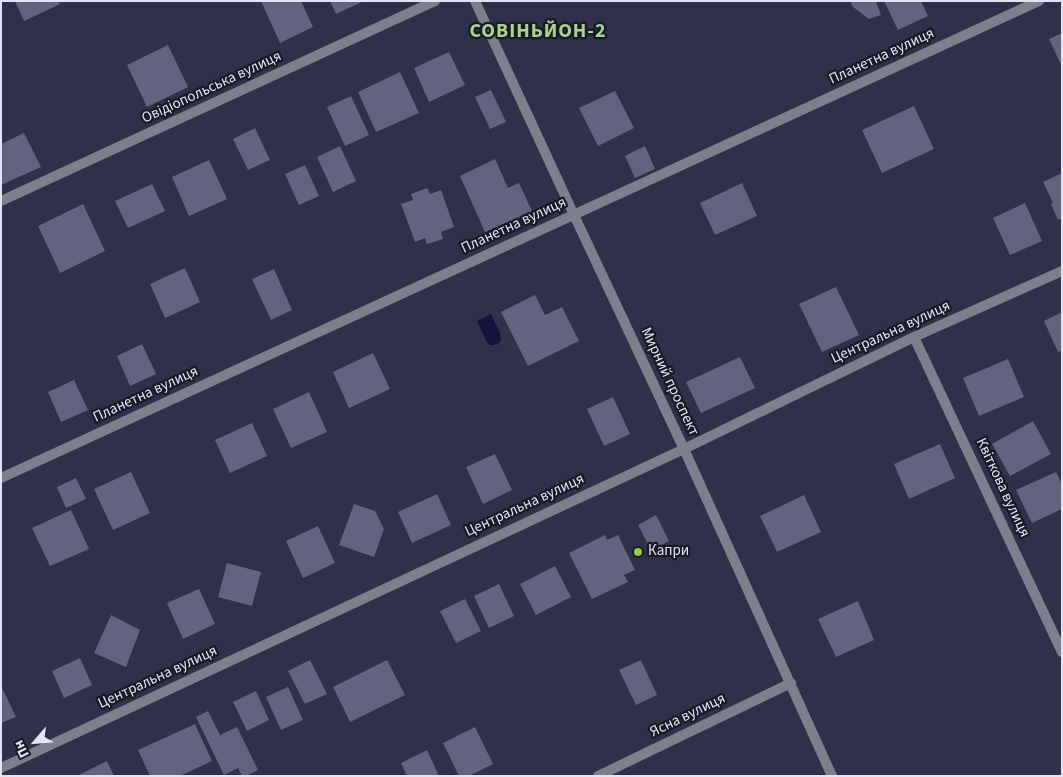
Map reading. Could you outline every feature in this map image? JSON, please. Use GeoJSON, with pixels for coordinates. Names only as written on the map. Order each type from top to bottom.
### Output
{"type":"FeatureCollection","features":[{"type":"Feature","properties":{"kind":"street","name":"Овідіопольська вулиця"},"geometry":{"type":"LineString","coordinates":[[1,201],[435,1]]}},
{"type":"Feature","properties":{"kind":"street","name":"Мирний проспект"},"geometry":{"type":"LineString","coordinates":[[475,1],[684,449],[832,776]]}},
{"type":"Feature","properties":{"kind":"street","name":"Планетна вулиця"},"geometry":{"type":"LineString","coordinates":[[1,478],[1039,1]]}},
{"type":"Feature","properties":{"kind":"street","name":"Центральна вулиця"},"geometry":{"type":"LineString","coordinates":[[1,768],[684,449],[914,337],[1062,271]]}},
{"type":"Feature","properties":{"kind":"street","name":"Квіткова вулиця"},"geometry":{"type":"LineString","coordinates":[[914,337],[1062,652]]}},
{"type":"Feature","properties":{"kind":"street","name":"Ясна вулиця"},"geometry":{"type":"LineString","coordinates":[[598,776],[791,684]]}},
{"type":"Feature","properties":{"kind":"shaded area"},"geometry":{"type":"Polygon","coordinates":[[[491,314],[501,339],[499,343],[494,345],[490,345],[487,342],[477,321],[491,314]]]}},
{"type":"Feature","properties":{"kind":"building"},"geometry":{"type":"Polygon","coordinates":[[[15,1],[58,1],[60,4],[24,21],[15,1]]]}},
{"type":"Feature","properties":{"kind":"building"},"geometry":{"type":"Polygon","coordinates":[[[261,1],[301,1],[313,27],[280,43],[261,1]]]}},
{"type":"Feature","properties":{"kind":"building"},"geometry":{"type":"Polygon","coordinates":[[[330,1],[364,1],[336,14],[330,1]]]}},
{"type":"Feature","properties":{"kind":"building"},"geometry":{"type":"Polygon","coordinates":[[[850,1],[876,1],[881,15],[869,19],[853,7],[850,1]]]}},
{"type":"Feature","properties":{"kind":"building"},"geometry":{"type":"Polygon","coordinates":[[[884,1],[921,1],[928,16],[898,30],[884,1]]]}},
{"type":"Feature","properties":{"kind":"building"},"geometry":{"type":"Polygon","coordinates":[[[1062,33],[1062,67],[1049,39],[1062,33]]]}},
{"type":"Feature","properties":{"kind":"building"},"geometry":{"type":"Polygon","coordinates":[[[168,45],[188,87],[147,107],[127,65],[168,45]]]}},
{"type":"Feature","properties":{"kind":"building"},"geometry":{"type":"Polygon","coordinates":[[[449,52],[465,85],[429,102],[414,68],[449,52]]]}},
{"type":"Feature","properties":{"kind":"building"},"geometry":{"type":"Polygon","coordinates":[[[400,72],[419,113],[376,132],[358,92],[400,72]]]}},
{"type":"Feature","properties":{"kind":"building"},"geometry":{"type":"Polygon","coordinates":[[[491,90],[506,122],[490,129],[475,97],[491,90]]]}},
{"type":"Feature","properties":{"kind":"building"},"geometry":{"type":"Polygon","coordinates":[[[615,91],[634,128],[598,146],[579,108],[615,91]]]}},
{"type":"Feature","properties":{"kind":"building"},"geometry":{"type":"Polygon","coordinates":[[[351,96],[369,135],[345,146],[327,107],[351,96]]]}},
{"type":"Feature","properties":{"kind":"building"},"geometry":{"type":"Polygon","coordinates":[[[914,106],[934,149],[882,173],[862,130],[914,106]]]}},
{"type":"Feature","properties":{"kind":"building"},"geometry":{"type":"Polygon","coordinates":[[[255,128],[270,160],[248,170],[233,139],[255,128]]]}},
{"type":"Feature","properties":{"kind":"building"},"geometry":{"type":"Polygon","coordinates":[[[24,133],[41,167],[1,185],[1,144],[24,133]]]}},
{"type":"Feature","properties":{"kind":"building"},"geometry":{"type":"Polygon","coordinates":[[[340,146],[356,181],[333,192],[317,157],[340,146]]]}},
{"type":"Feature","properties":{"kind":"building"},"geometry":{"type":"Polygon","coordinates":[[[645,146],[655,169],[635,178],[625,156],[645,146]]]}},
{"type":"Feature","properties":{"kind":"building"},"geometry":{"type":"Polygon","coordinates":[[[495,159],[508,188],[519,183],[532,211],[485,232],[460,176],[495,159]]]}},
{"type":"Feature","properties":{"kind":"building"},"geometry":{"type":"Polygon","coordinates":[[[209,160],[227,199],[189,216],[172,177],[209,160]]]}},
{"type":"Feature","properties":{"kind":"building"},"geometry":{"type":"Polygon","coordinates":[[[305,165],[319,196],[299,205],[285,174],[305,165]]]}},
{"type":"Feature","properties":{"kind":"building"},"geometry":{"type":"Polygon","coordinates":[[[1062,173],[1062,218],[1058,220],[1051,204],[1053,203],[1043,182],[1062,173]]]}},
{"type":"Feature","properties":{"kind":"building"},"geometry":{"type":"Polygon","coordinates":[[[742,183],[757,216],[715,235],[700,203],[742,183]]]}},
{"type":"Feature","properties":{"kind":"building"},"geometry":{"type":"Polygon","coordinates":[[[152,184],[165,211],[128,228],[115,201],[152,184]]]}},
{"type":"Feature","properties":{"kind":"building"},"geometry":{"type":"Polygon","coordinates":[[[427,188],[430,194],[441,190],[454,227],[441,232],[443,239],[427,244],[425,238],[415,242],[401,204],[413,200],[411,194],[427,188]]]}},
{"type":"Feature","properties":{"kind":"building"},"geometry":{"type":"Polygon","coordinates":[[[1025,203],[1042,241],[1010,255],[993,218],[1025,203]]]}},
{"type":"Feature","properties":{"kind":"building"},"geometry":{"type":"Polygon","coordinates":[[[83,204],[105,251],[60,273],[38,226],[83,204]]]}},
{"type":"Feature","properties":{"kind":"building"},"geometry":{"type":"Polygon","coordinates":[[[185,268],[200,302],[165,318],[150,284],[185,268]]]}},
{"type":"Feature","properties":{"kind":"building"},"geometry":{"type":"Polygon","coordinates":[[[274,269],[292,310],[271,320],[252,279],[274,269]]]}},
{"type":"Feature","properties":{"kind":"building"},"geometry":{"type":"Polygon","coordinates":[[[836,287],[859,335],[822,352],[799,304],[836,287]]]}},
{"type":"Feature","properties":{"kind":"building"},"geometry":{"type":"Polygon","coordinates":[[[535,295],[545,315],[562,307],[579,341],[528,366],[501,312],[535,295]]]}},
{"type":"Feature","properties":{"kind":"building"},"geometry":{"type":"Polygon","coordinates":[[[1062,312],[1062,351],[1058,352],[1044,321],[1062,312]]]}},
{"type":"Feature","properties":{"kind":"building"},"geometry":{"type":"Polygon","coordinates":[[[142,344],[156,374],[130,386],[117,356],[142,344]]]}},
{"type":"Feature","properties":{"kind":"building"},"geometry":{"type":"Polygon","coordinates":[[[373,353],[390,389],[349,408],[333,372],[373,353]]]}},
{"type":"Feature","properties":{"kind":"building"},"geometry":{"type":"Polygon","coordinates":[[[740,357],[755,388],[701,413],[686,382],[740,357]]]}},
{"type":"Feature","properties":{"kind":"building"},"geometry":{"type":"Polygon","coordinates":[[[1008,359],[1024,397],[979,416],[963,378],[1008,359]]]}},
{"type":"Feature","properties":{"kind":"building"},"geometry":{"type":"Polygon","coordinates":[[[74,380],[88,410],[61,422],[48,392],[74,380]]]}},
{"type":"Feature","properties":{"kind":"building"},"geometry":{"type":"Polygon","coordinates":[[[309,392],[327,432],[291,448],[273,409],[309,392]]]}},
{"type":"Feature","properties":{"kind":"building"},"geometry":{"type":"Polygon","coordinates":[[[613,397],[630,434],[604,446],[587,409],[613,397]]]}},
{"type":"Feature","properties":{"kind":"building"},"geometry":{"type":"Polygon","coordinates":[[[1033,421],[1051,454],[1010,476],[992,444],[1033,421]]]}},
{"type":"Feature","properties":{"kind":"building"},"geometry":{"type":"Polygon","coordinates":[[[252,423],[267,456],[230,473],[215,440],[252,423]]]}},
{"type":"Feature","properties":{"kind":"building"},"geometry":{"type":"Polygon","coordinates":[[[940,444],[955,478],[909,499],[894,464],[940,444]]]}},
{"type":"Feature","properties":{"kind":"building"},"geometry":{"type":"Polygon","coordinates":[[[495,454],[512,490],[483,504],[466,467],[495,454]]]}},
{"type":"Feature","properties":{"kind":"building"},"geometry":{"type":"Polygon","coordinates":[[[131,472],[150,513],[113,530],[94,489],[131,472]]]}},
{"type":"Feature","properties":{"kind":"building"},"geometry":{"type":"Polygon","coordinates":[[[1056,472],[1062,484],[1062,509],[1032,523],[1016,490],[1056,472]]]}},
{"type":"Feature","properties":{"kind":"building"},"geometry":{"type":"Polygon","coordinates":[[[76,478],[86,499],[66,508],[57,487],[76,478]]]}},
{"type":"Feature","properties":{"kind":"building"},"geometry":{"type":"Polygon","coordinates":[[[437,494],[451,525],[412,543],[398,512],[437,494]]]}},
{"type":"Feature","properties":{"kind":"building"},"geometry":{"type":"Polygon","coordinates":[[[804,495],[821,532],[777,552],[760,516],[804,495]]]}},
{"type":"Feature","properties":{"kind":"building"},"geometry":{"type":"Polygon","coordinates":[[[354,504],[375,511],[384,529],[374,557],[339,545],[354,504]]]}},
{"type":"Feature","properties":{"kind":"building"},"geometry":{"type":"Polygon","coordinates":[[[71,510],[89,549],[50,566],[32,528],[71,510]]]}},
{"type":"Feature","properties":{"kind":"building"},"geometry":{"type":"Polygon","coordinates":[[[656,515],[669,541],[651,550],[638,525],[656,515]]]}},
{"type":"Feature","properties":{"kind":"building"},"geometry":{"type":"Polygon","coordinates":[[[318,526],[335,563],[303,578],[286,541],[318,526]]]}},
{"type":"Feature","properties":{"kind":"building"},"geometry":{"type":"Polygon","coordinates":[[[605,535],[607,540],[618,535],[635,570],[624,575],[628,582],[592,599],[569,553],[605,535]]]}},
{"type":"Feature","properties":{"kind":"building"},"geometry":{"type":"Polygon","coordinates":[[[227,563],[261,572],[252,606],[218,597],[227,563]]]}},
{"type":"Feature","properties":{"kind":"building"},"geometry":{"type":"Polygon","coordinates":[[[555,566],[571,597],[536,615],[520,584],[555,566]]]}},
{"type":"Feature","properties":{"kind":"building"},"geometry":{"type":"Polygon","coordinates":[[[499,584],[514,616],[489,628],[474,596],[499,584]]]}},
{"type":"Feature","properties":{"kind":"building"},"geometry":{"type":"Polygon","coordinates":[[[199,589],[215,624],[183,639],[167,603],[199,589]]]}},
{"type":"Feature","properties":{"kind":"building"},"geometry":{"type":"Polygon","coordinates":[[[465,599],[481,631],[456,643],[440,611],[465,599]]]}},
{"type":"Feature","properties":{"kind":"building"},"geometry":{"type":"Polygon","coordinates":[[[858,601],[874,640],[836,657],[818,619],[858,601]]]}},
{"type":"Feature","properties":{"kind":"building"},"geometry":{"type":"Polygon","coordinates":[[[111,615],[140,630],[126,667],[94,653],[111,615]]]}},
{"type":"Feature","properties":{"kind":"building"},"geometry":{"type":"Polygon","coordinates":[[[80,658],[92,685],[64,698],[52,671],[80,658]]]}},
{"type":"Feature","properties":{"kind":"building"},"geometry":{"type":"Polygon","coordinates":[[[310,660],[327,694],[305,704],[288,671],[310,660]]]}},
{"type":"Feature","properties":{"kind":"building"},"geometry":{"type":"Polygon","coordinates":[[[387,660],[405,695],[350,722],[333,687],[387,660]]]}},
{"type":"Feature","properties":{"kind":"building"},"geometry":{"type":"Polygon","coordinates":[[[641,660],[657,695],[636,705],[619,670],[641,660]]]}},
{"type":"Feature","properties":{"kind":"building"},"geometry":{"type":"Polygon","coordinates":[[[1,686],[16,717],[1,723],[1,686]]]}},
{"type":"Feature","properties":{"kind":"building"},"geometry":{"type":"Polygon","coordinates":[[[288,687],[303,720],[281,730],[266,697],[288,687]]]}},
{"type":"Feature","properties":{"kind":"building"},"geometry":{"type":"Polygon","coordinates":[[[256,691],[269,720],[247,731],[233,702],[256,691]]]}},
{"type":"Feature","properties":{"kind":"building"},"geometry":{"type":"Polygon","coordinates":[[[208,711],[220,735],[237,727],[258,770],[242,776],[238,768],[224,775],[196,717],[208,711]]]}},
{"type":"Feature","properties":{"kind":"building"},"geometry":{"type":"Polygon","coordinates":[[[195,724],[212,761],[180,776],[150,776],[138,750],[195,724]]]}},
{"type":"Feature","properties":{"kind":"building"},"geometry":{"type":"Polygon","coordinates":[[[475,727],[493,764],[469,776],[459,776],[443,743],[475,727]]]}},
{"type":"Feature","properties":{"kind":"building"},"geometry":{"type":"Polygon","coordinates":[[[427,750],[439,776],[407,776],[401,763],[427,750]]]}},
{"type":"Feature","properties":{"kind":"building"},"geometry":{"type":"Polygon","coordinates":[[[107,761],[114,776],[77,776],[107,761]]]}},
{"type":"Feature","properties":{"kind":"place","name":"Капри"},"geometry":{"type":"Point","coordinates":[638,552]}},
{"type":"Feature","properties":{"kind":"district","name":"СОВІНЬЙОН-2"},"geometry":{"type":"Point","coordinates":[538,33]}}]}
